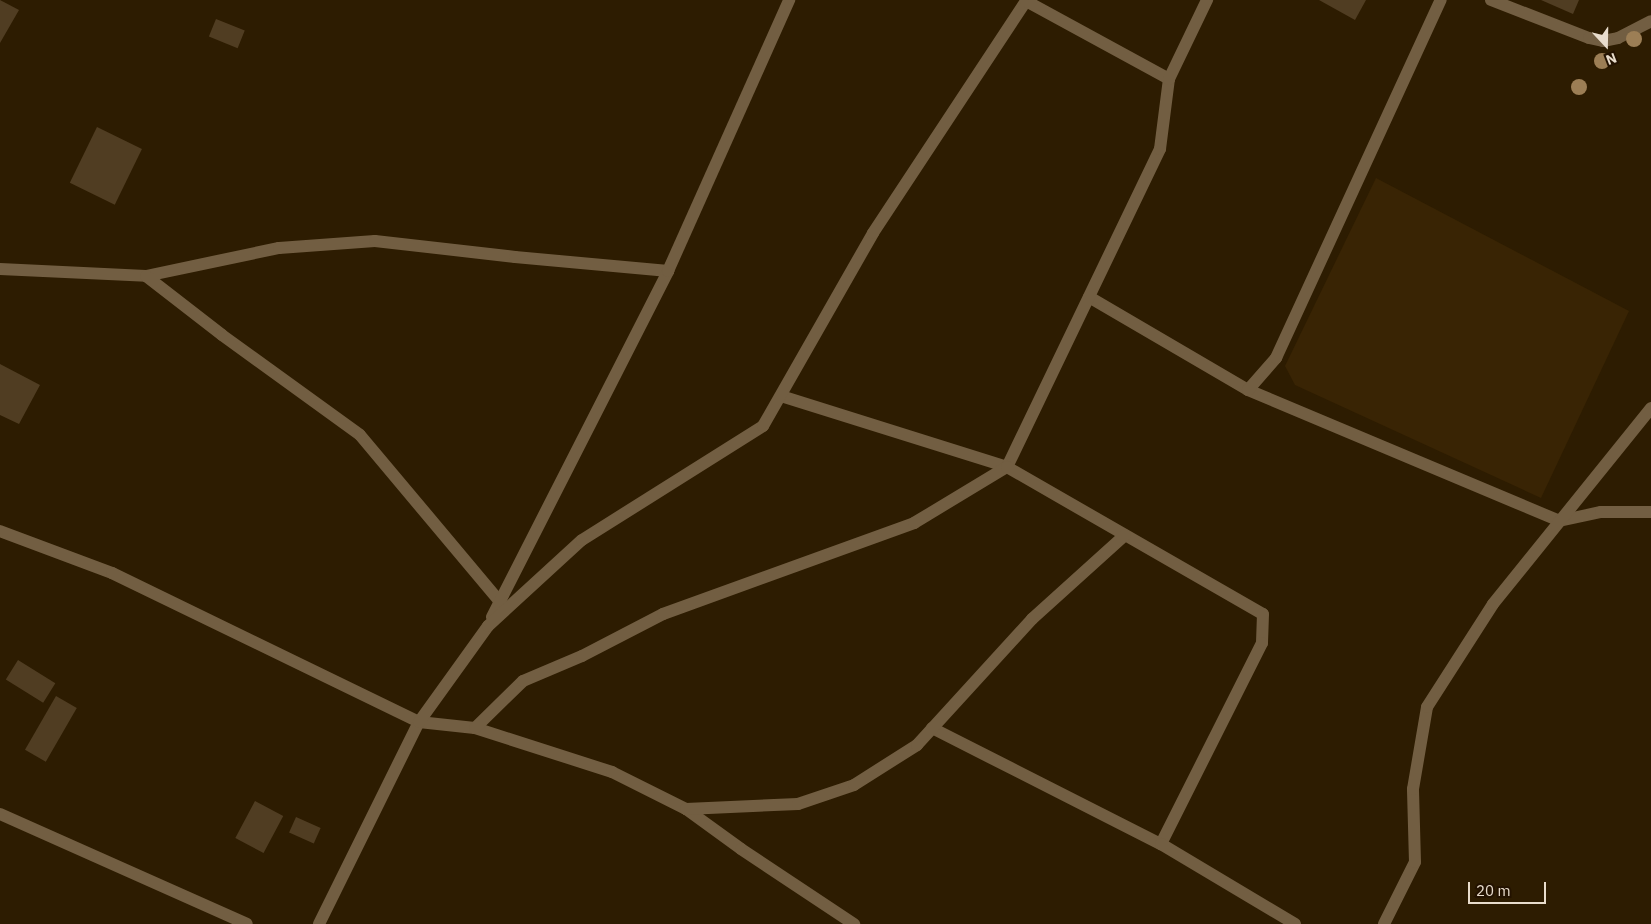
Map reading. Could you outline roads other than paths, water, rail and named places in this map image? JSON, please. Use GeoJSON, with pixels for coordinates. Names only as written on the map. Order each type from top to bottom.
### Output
{"type":"FeatureCollection","features":[{"type":"Feature","properties":{"kind":"street"},"geometry":{"type":"LineString","coordinates":[[320,924],[419,722],[488,626],[668,271],[789,0]]}},
{"type":"Feature","properties":{"kind":"street"},"geometry":{"type":"LineString","coordinates":[[488,626],[582,540],[763,426],[873,233],[1025,0],[1168,79]]}},
{"type":"Feature","properties":{"kind":"street"},"geometry":{"type":"LineString","coordinates":[[475,728],[523,681],[582,656],[663,614],[914,522],[1007,467],[1160,149],[1168,79],[1207,0]]}},
{"type":"Feature","properties":{"kind":"street"},"geometry":{"type":"LineString","coordinates":[[1248,390],[1276,358],[1441,0]]}},
{"type":"Feature","properties":{"kind":"street"},"geometry":{"type":"LineString","coordinates":[[1491,0],[1589,38],[1603,41],[1618,38],[1651,21]]}},
{"type":"Feature","properties":{"kind":"street"},"geometry":{"type":"LineString","coordinates":[[0,260],[6,270],[146,276],[279,248],[374,241],[515,257],[668,271]]}},
{"type":"Feature","properties":{"kind":"street"},"geometry":{"type":"LineString","coordinates":[[146,276],[222,336],[360,436],[500,602]]}},
{"type":"Feature","properties":{"kind":"street"},"geometry":{"type":"LineString","coordinates":[[1089,297],[1248,390],[1559,521],[1601,512],[1651,512]]}},
{"type":"Feature","properties":{"kind":"street"},"geometry":{"type":"LineString","coordinates":[[781,396],[1007,467],[1263,614],[1262,642],[1161,844]]}},
{"type":"Feature","properties":{"kind":"street"},"geometry":{"type":"LineString","coordinates":[[1384,924],[1415,862],[1413,789],[1427,707],[1493,604],[1651,408]]}},
{"type":"Feature","properties":{"kind":"street"},"geometry":{"type":"LineString","coordinates":[[0,531],[112,572],[419,722],[475,728],[612,772],[686,809],[741,850],[854,924]]}},
{"type":"Feature","properties":{"kind":"street"},"geometry":{"type":"LineString","coordinates":[[686,809],[798,804],[854,785],[917,746],[1032,619],[1125,535]]}},
{"type":"Feature","properties":{"kind":"street"},"geometry":{"type":"LineString","coordinates":[[932,728],[1161,844],[1295,924]]}},
{"type":"Feature","properties":{"kind":"street"},"geometry":{"type":"LineString","coordinates":[[0,814],[247,924]]}}]}
